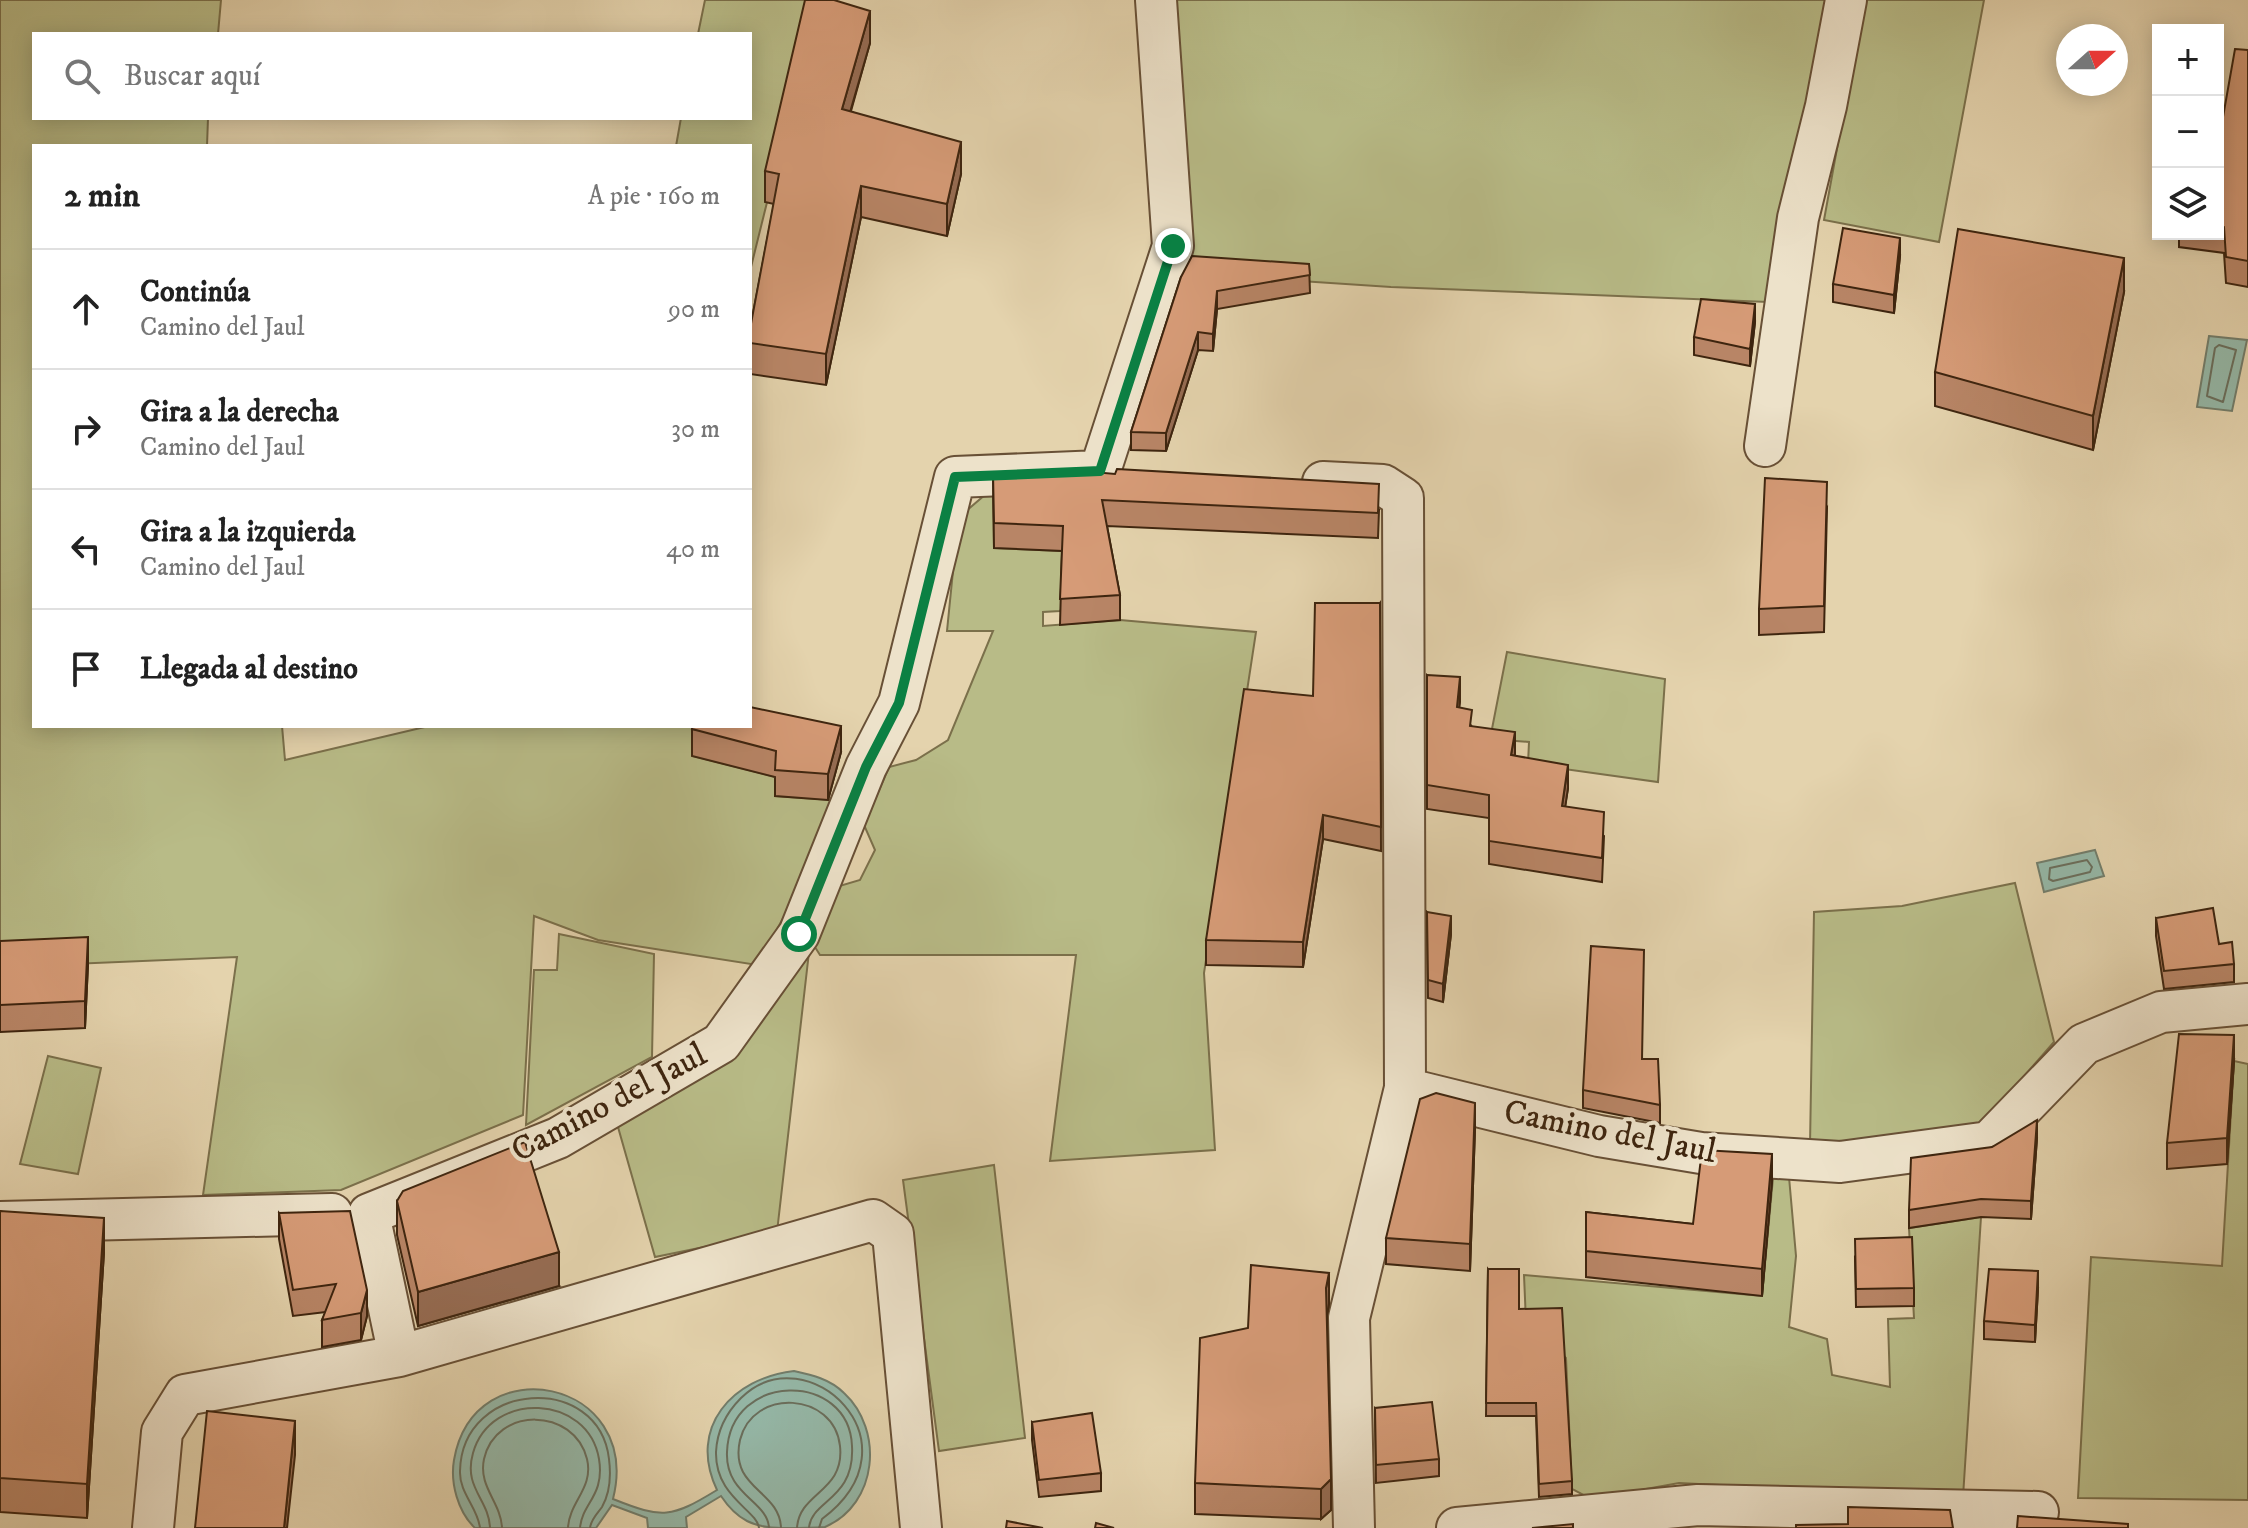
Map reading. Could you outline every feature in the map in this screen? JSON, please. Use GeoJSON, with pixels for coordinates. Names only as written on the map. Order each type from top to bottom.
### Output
{"type":"FeatureCollection","features":[{"type":"Feature","properties":{"kind":"street","name":"Camino del Jaul"},"geometry":{"type":"LineString","coordinates":[[369,1214],[558,1138],[721,1043],[799,934],[866,767],[899,703],[955,477],[1115,472],[1173,246],[1156,0]]}},
{"type":"Feature","properties":{"kind":"street"},"geometry":{"type":"LineString","coordinates":[[1765,446],[1798,218],[1826,106],[1846,0]]}},
{"type":"Feature","properties":{"kind":"street"},"geometry":{"type":"LineString","coordinates":[[1289,480],[1383,485],[1403,498],[1405,1088],[1349,1318],[1354,1528]]}},
{"type":"Feature","properties":{"kind":"street","name":"Camino del Jaul"},"geometry":{"type":"LineString","coordinates":[[1405,1088],[1599,1136],[1686,1151],[1840,1162],[1989,1142],[2084,1044],[2161,1012],[2248,1004]]}},
{"type":"Feature","properties":{"kind":"street"},"geometry":{"type":"LineString","coordinates":[[0,1222],[369,1214],[399,1356]]}},
{"type":"Feature","properties":{"kind":"street"},"geometry":{"type":"LineString","coordinates":[[153,1528],[162,1432],[185,1395],[399,1356],[873,1220],[893,1234],[921,1528]]}},
{"type":"Feature","properties":{"kind":"street"},"geometry":{"type":"LineString","coordinates":[[1457,1528],[1699,1516],[2038,1512]]}},
{"type":"Feature","properties":{"kind":"green space"},"geometry":{"type":"Polygon","coordinates":[[[0,0],[221,0],[218,32],[32,32],[32,120],[208,120],[207,144],[32,144],[32,728],[282,728],[285,760],[421,728],[699,728],[693,756],[776,777],[776,796],[832,800],[795,897],[757,965],[598,940],[534,916],[523,1115],[341,1190],[203,1195],[237,957],[0,967],[0,0]]]}},
{"type":"Feature","properties":{"kind":"green space"},"geometry":{"type":"Polygon","coordinates":[[[705,0],[817,0],[752,263],[752,144],[676,144],[681,120],[752,120],[752,32],[698,32],[705,0]]]}},
{"type":"Feature","properties":{"kind":"green space"},"geometry":{"type":"Polygon","coordinates":[[[1170,0],[1833,0],[1768,302],[1391,287],[1192,274],[1170,0]]]}},
{"type":"Feature","properties":{"kind":"green space"},"geometry":{"type":"Polygon","coordinates":[[[1864,0],[1984,0],[1939,242],[1824,220],[1864,0]]]}},
{"type":"Feature","properties":{"kind":"green space"},"geometry":{"type":"Polygon","coordinates":[[[993,488],[994,548],[1107,553],[1060,611],[1043,612],[1043,626],[1120,620],[1256,632],[1204,973],[1215,1150],[1050,1161],[1076,955],[820,955],[813,944],[836,887],[860,880],[875,850],[864,825],[889,767],[916,760],[948,740],[993,631],[947,631],[956,541],[965,512],[993,488]]]}},
{"type":"Feature","properties":{"kind":"green space"},"geometry":{"type":"Polygon","coordinates":[[[1507,652],[1665,679],[1658,782],[1528,764],[1529,742],[1490,739],[1507,652]]]}},
{"type":"Feature","properties":{"kind":"green space"},"geometry":{"type":"Polygon","coordinates":[[[2015,883],[2054,1042],[1990,1115],[1962,1134],[1810,1145],[1814,912],[1902,906],[2015,883]]]}},
{"type":"Feature","properties":{"kind":"green space"},"geometry":{"type":"Polygon","coordinates":[[[559,934],[654,954],[652,1057],[526,1125],[534,970],[557,970],[559,934]]]}},
{"type":"Feature","properties":{"kind":"green space"},"geometry":{"type":"Polygon","coordinates":[[[809,952],[777,1232],[655,1257],[616,1120],[809,952]]]}},
{"type":"Feature","properties":{"kind":"green space"},"geometry":{"type":"Polygon","coordinates":[[[48,1056],[101,1068],[78,1174],[20,1164],[48,1056]]]}},
{"type":"Feature","properties":{"kind":"green space"},"geometry":{"type":"Polygon","coordinates":[[[2234,1061],[2248,1064],[2248,1500],[2078,1498],[2091,1257],[2222,1266],[2234,1061]]]}},
{"type":"Feature","properties":{"kind":"green space"},"geometry":{"type":"Polygon","coordinates":[[[994,1165],[1025,1438],[939,1451],[903,1180],[994,1165]]]}},
{"type":"Feature","properties":{"kind":"green space"},"geometry":{"type":"Polygon","coordinates":[[[1789,1177],[1796,1256],[1789,1327],[1827,1339],[1832,1375],[1890,1387],[1888,1319],[1914,1318],[1909,1228],[1981,1217],[1963,1497],[1679,1483],[1591,1499],[1572,1489],[1566,1358],[1526,1322],[1524,1275],[1762,1296],[1773,1178],[1789,1177]]]}},
{"type":"Feature","properties":{"kind":"water"},"geometry":{"type":"Polygon","coordinates":[[[2209,336],[2247,340],[2232,411],[2197,407],[2209,336]]]}},
{"type":"Feature","properties":{"kind":"water"},"geometry":{"type":"Polygon","coordinates":[[[2095,850],[2104,876],[2044,892],[2037,863],[2095,850]]]}},
{"type":"Feature","properties":{"kind":"water"},"geometry":{"type":"Polygon","coordinates":[[[794,1371],[839,1388],[857,1408],[870,1446],[865,1484],[856,1502],[843,1516],[825,1527],[772,1528],[755,1524],[740,1517],[721,1496],[686,1517],[687,1528],[648,1528],[647,1518],[612,1505],[596,1528],[475,1528],[460,1506],[453,1469],[468,1424],[492,1401],[521,1390],[552,1391],[581,1404],[604,1426],[616,1458],[613,1499],[656,1512],[688,1506],[717,1490],[709,1467],[708,1446],[712,1427],[721,1410],[735,1395],[752,1384],[794,1371]]]}},
{"type":"Feature","properties":{"kind":"building"},"geometry":{"type":"Polygon","coordinates":[[[805,0],[834,0],[870,11],[842,109],[961,142],[947,204],[861,186],[826,354],[752,343],[752,318],[779,174],[765,171],[805,0]]]}},
{"type":"Feature","properties":{"kind":"building"},"geometry":{"type":"Polygon","coordinates":[[[2235,49],[2248,50],[2248,261],[2226,257],[2224,111],[2235,49]]]}},
{"type":"Feature","properties":{"kind":"building"},"geometry":{"type":"Polygon","coordinates":[[[1843,228],[1900,238],[1894,295],[1833,284],[1843,228]]]}},
{"type":"Feature","properties":{"kind":"building"},"geometry":{"type":"Polygon","coordinates":[[[1958,229],[2124,258],[2093,416],[1935,372],[1958,229]]]}},
{"type":"Feature","properties":{"kind":"building"},"geometry":{"type":"Polygon","coordinates":[[[1192,256],[1309,264],[1310,275],[1217,291],[1213,334],[1198,332],[1166,433],[1131,432],[1181,277],[1192,256]]]}},
{"type":"Feature","properties":{"kind":"building"},"geometry":{"type":"Polygon","coordinates":[[[1701,299],[1755,304],[1750,349],[1694,337],[1701,299]]]}},
{"type":"Feature","properties":{"kind":"building"},"geometry":{"type":"Polygon","coordinates":[[[1117,469],[1379,484],[1378,513],[1102,500],[1120,595],[1060,599],[1063,526],[994,523],[993,473],[1071,470],[1115,474],[1117,469]]]}},
{"type":"Feature","properties":{"kind":"building"},"geometry":{"type":"Polygon","coordinates":[[[1765,478],[1827,482],[1824,606],[1759,609],[1765,478]]]}},
{"type":"Feature","properties":{"kind":"building"},"geometry":{"type":"Polygon","coordinates":[[[1315,603],[1380,603],[1381,827],[1323,815],[1303,942],[1206,940],[1244,689],[1313,696],[1315,603]]]}},
{"type":"Feature","properties":{"kind":"building"},"geometry":{"type":"Polygon","coordinates":[[[1427,675],[1460,677],[1457,707],[1472,710],[1470,726],[1515,732],[1511,755],[1568,765],[1562,806],[1604,812],[1602,858],[1489,841],[1489,795],[1427,785],[1427,675]]]}},
{"type":"Feature","properties":{"kind":"building"},"geometry":{"type":"Polygon","coordinates":[[[752,707],[841,726],[828,774],[775,770],[776,751],[692,729],[752,728],[752,707]]]}},
{"type":"Feature","properties":{"kind":"building"},"geometry":{"type":"Polygon","coordinates":[[[2213,908],[2219,944],[2232,942],[2234,964],[2164,971],[2156,918],[2213,908]]]}},
{"type":"Feature","properties":{"kind":"building"},"geometry":{"type":"Polygon","coordinates":[[[1427,912],[1451,916],[1443,984],[1428,980],[1427,912]]]}},
{"type":"Feature","properties":{"kind":"building"},"geometry":{"type":"Polygon","coordinates":[[[88,937],[85,1001],[0,1005],[0,941],[88,937]]]}},
{"type":"Feature","properties":{"kind":"building"},"geometry":{"type":"Polygon","coordinates":[[[1591,946],[1644,950],[1642,1059],[1658,1059],[1660,1105],[1583,1090],[1591,946]]]}},
{"type":"Feature","properties":{"kind":"building"},"geometry":{"type":"Polygon","coordinates":[[[2179,1034],[2234,1035],[2227,1138],[2167,1143],[2179,1034]]]}},
{"type":"Feature","properties":{"kind":"building"},"geometry":{"type":"Polygon","coordinates":[[[1436,1093],[1475,1103],[1470,1244],[1386,1238],[1420,1099],[1436,1093]]]}},
{"type":"Feature","properties":{"kind":"building"},"geometry":{"type":"Polygon","coordinates":[[[2037,1120],[2031,1201],[1981,1199],[1909,1210],[1911,1158],[1992,1147],[2037,1120]]]}},
{"type":"Feature","properties":{"kind":"building"},"geometry":{"type":"Polygon","coordinates":[[[525,1142],[559,1252],[418,1292],[397,1201],[403,1191],[525,1142]]]}},
{"type":"Feature","properties":{"kind":"building"},"geometry":{"type":"Polygon","coordinates":[[[1702,1150],[1772,1154],[1762,1269],[1586,1251],[1586,1212],[1693,1224],[1702,1150]]]}},
{"type":"Feature","properties":{"kind":"building"},"geometry":{"type":"Polygon","coordinates":[[[0,1211],[104,1218],[87,1484],[0,1478],[0,1211]]]}},
{"type":"Feature","properties":{"kind":"building"},"geometry":{"type":"Polygon","coordinates":[[[350,1211],[367,1290],[361,1313],[322,1320],[336,1284],[293,1290],[279,1213],[350,1211]]]}},
{"type":"Feature","properties":{"kind":"building"},"geometry":{"type":"Polygon","coordinates":[[[1912,1237],[1914,1288],[1856,1289],[1855,1239],[1912,1237]]]}},
{"type":"Feature","properties":{"kind":"building"},"geometry":{"type":"Polygon","coordinates":[[[1251,1265],[1329,1273],[1326,1288],[1331,1479],[1321,1489],[1195,1483],[1200,1338],[1248,1328],[1251,1265]]]}},
{"type":"Feature","properties":{"kind":"building"},"geometry":{"type":"Polygon","coordinates":[[[1488,1269],[1519,1269],[1519,1309],[1562,1308],[1572,1481],[1539,1484],[1536,1403],[1486,1403],[1488,1269]]]}},
{"type":"Feature","properties":{"kind":"building"},"geometry":{"type":"Polygon","coordinates":[[[1989,1269],[2038,1271],[2035,1325],[1984,1321],[1989,1269]]]}},
{"type":"Feature","properties":{"kind":"building"},"geometry":{"type":"Polygon","coordinates":[[[1432,1402],[1439,1459],[1376,1465],[1375,1408],[1432,1402]]]}},
{"type":"Feature","properties":{"kind":"building"},"geometry":{"type":"Polygon","coordinates":[[[207,1411],[295,1421],[284,1528],[195,1528],[207,1411]]]}},
{"type":"Feature","properties":{"kind":"building"},"geometry":{"type":"Polygon","coordinates":[[[1092,1413],[1101,1473],[1039,1480],[1032,1422],[1092,1413]]]}},
{"type":"Feature","properties":{"kind":"building"},"geometry":{"type":"Polygon","coordinates":[[[1848,1507],[1950,1510],[1953,1528],[1796,1528],[1796,1525],[1848,1524],[1848,1507]]]}},
{"type":"Feature","properties":{"kind":"building"},"geometry":{"type":"Polygon","coordinates":[[[2018,1516],[2128,1524],[2128,1528],[2017,1528],[2018,1516]]]}},
{"type":"Feature","properties":{"kind":"building"},"geometry":{"type":"Polygon","coordinates":[[[1007,1521],[1043,1528],[1006,1528],[1007,1521]]]}},
{"type":"Feature","properties":{"kind":"building"},"geometry":{"type":"Polygon","coordinates":[[[1096,1523],[1114,1528],[1095,1528],[1096,1523]]]}},
{"type":"Feature","properties":{"kind":"building"},"geometry":{"type":"Polygon","coordinates":[[[1573,1524],[1573,1528],[1532,1528],[1573,1524]]]}},
{"type":"Feature","properties":{"kind":"route"},"geometry":{"type":"LineString","coordinates":[[799,934],[866,767],[899,703],[955,477],[1100,471],[1173,246]]}}]}
